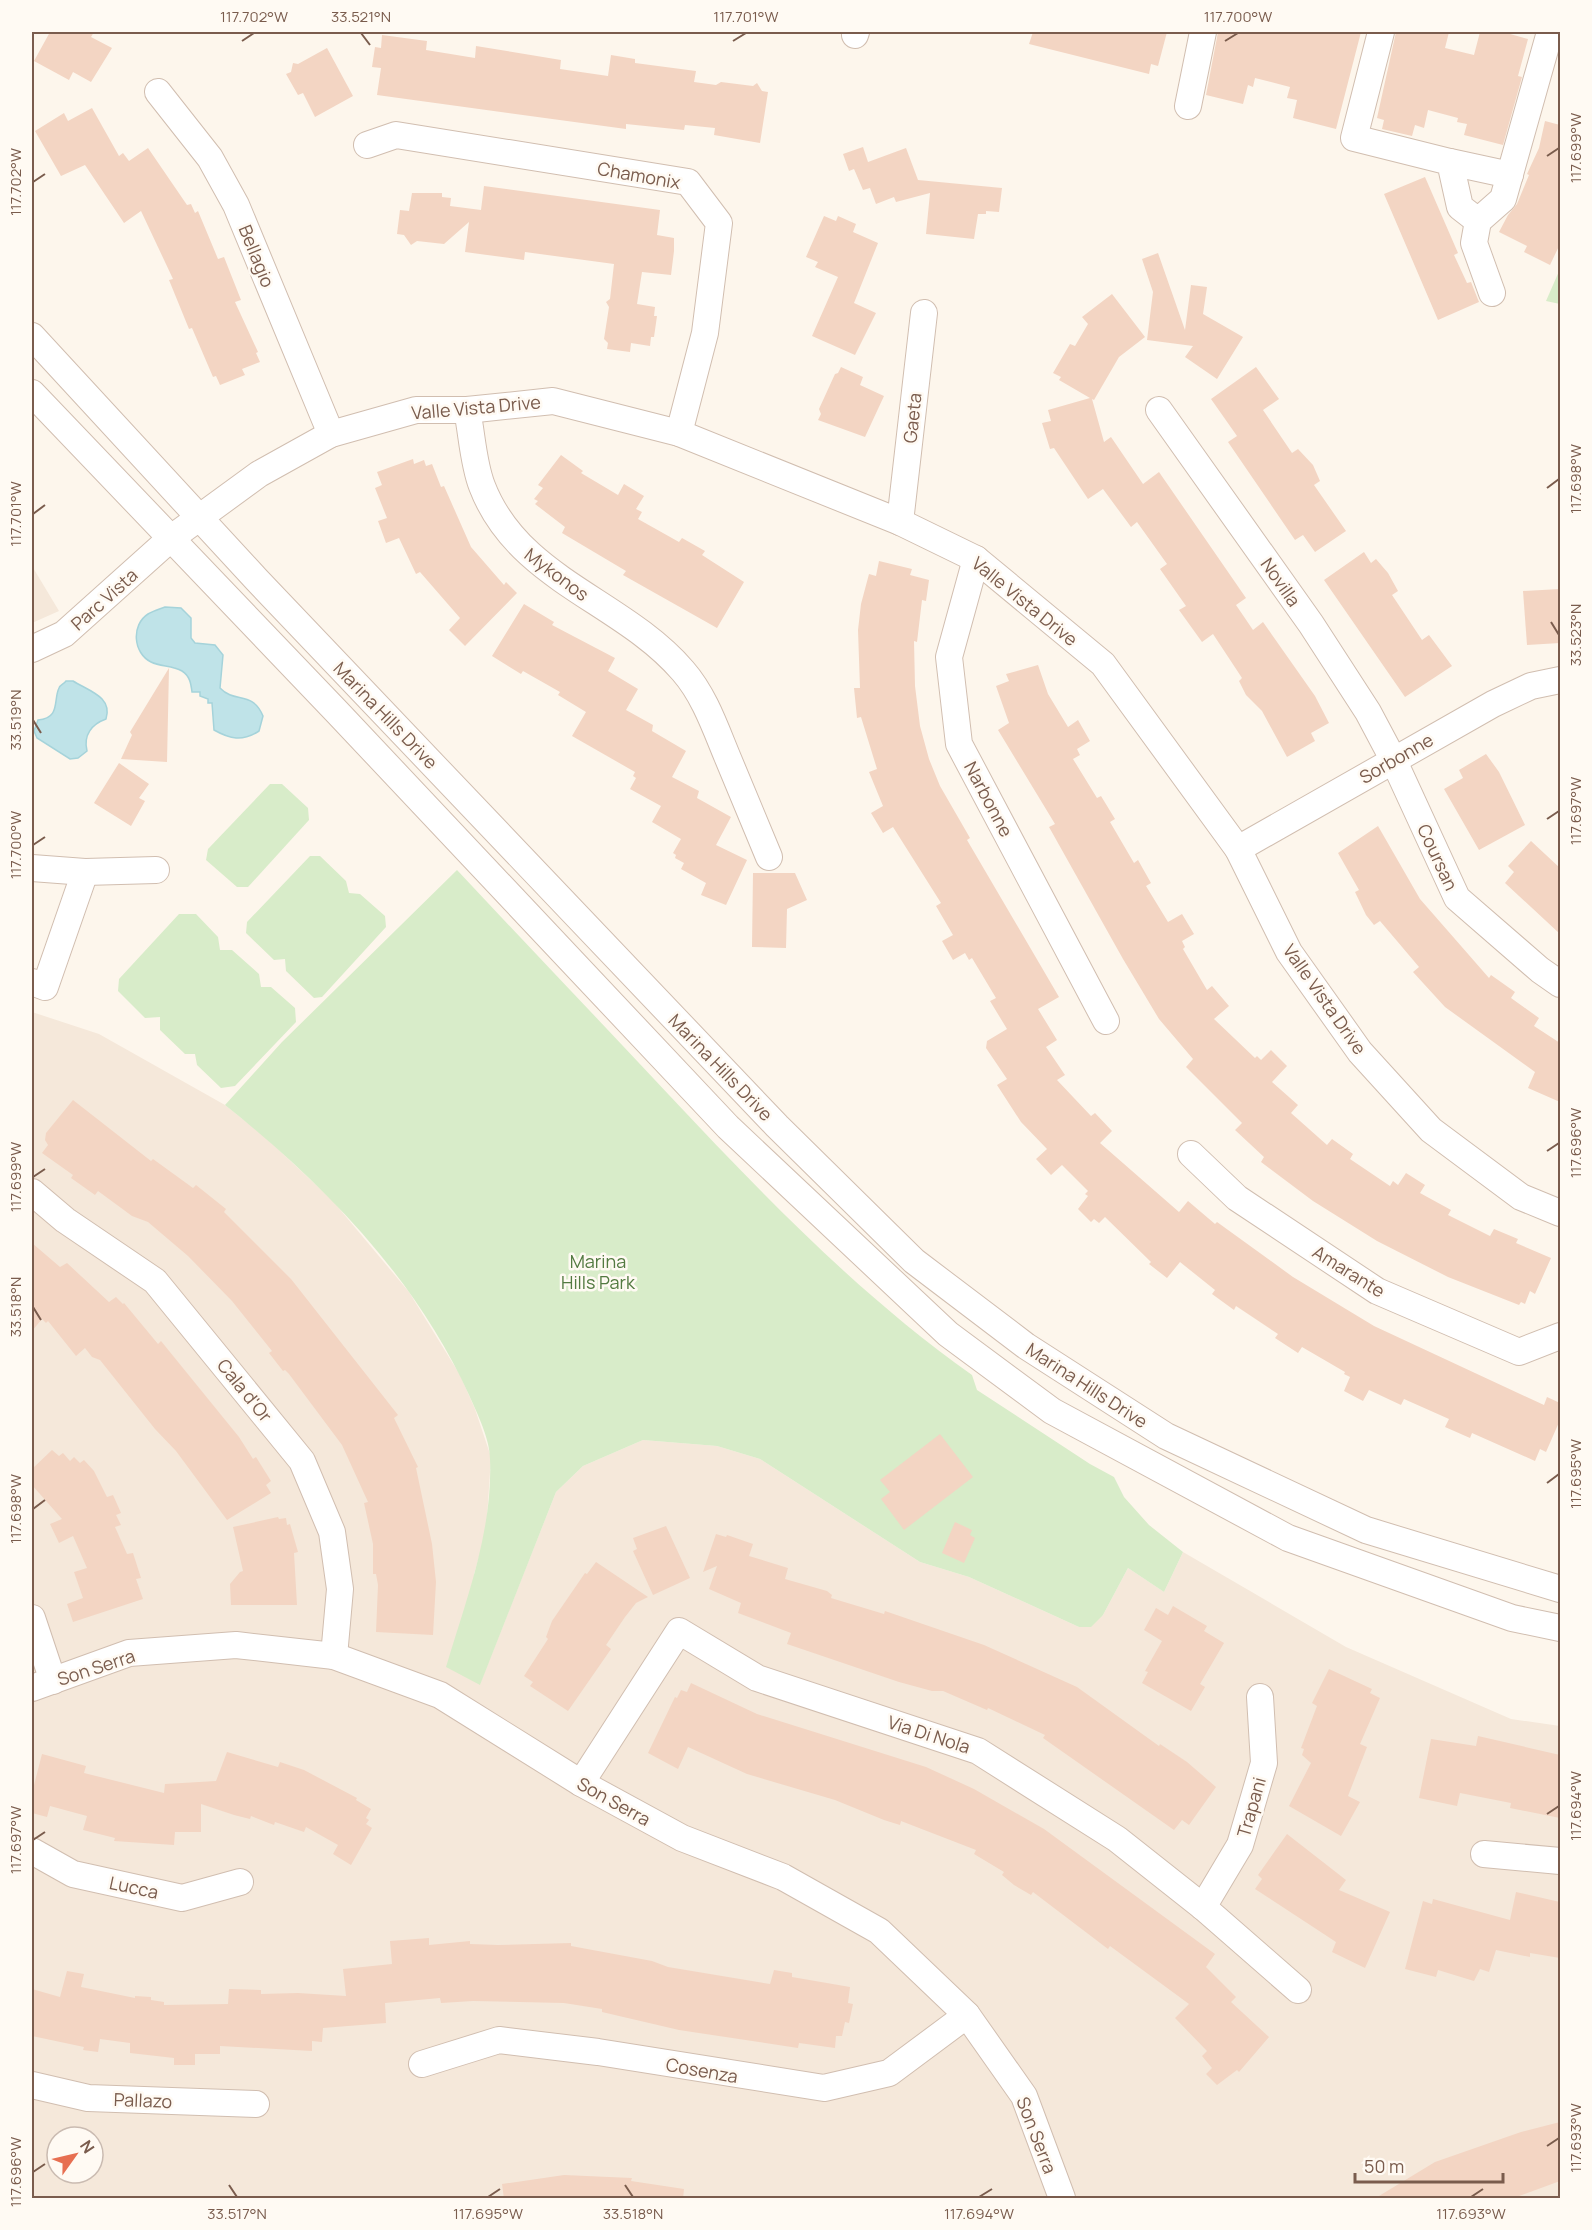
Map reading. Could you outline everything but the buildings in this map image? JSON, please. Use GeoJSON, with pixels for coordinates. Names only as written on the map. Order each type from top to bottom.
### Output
{"type":"FeatureCollection","features":[{"type":"Feature","properties":{"kind":"street"},"geometry":{"type":"LineString","coordinates":[[1188,106],[1203,32]]}},
{"type":"Feature","properties":{"kind":"street"},"geometry":{"type":"LineString","coordinates":[[1381,32],[1354,138],[1510,175]]}},
{"type":"Feature","properties":{"kind":"street"},"geometry":{"type":"LineString","coordinates":[[1492,293],[1474,243],[1478,221],[1503,199],[1550,32]]}},
{"type":"Feature","properties":{"kind":"street","name":"Bellagio"},"geometry":{"type":"LineString","coordinates":[[158,92],[210,158],[236,205],[331,434]]}},
{"type":"Feature","properties":{"kind":"street","name":"Chamonix"},"geometry":{"type":"LineString","coordinates":[[367,145],[396,135],[688,182],[719,224],[705,333],[679,433]]}},
{"type":"Feature","properties":{"kind":"street"},"geometry":{"type":"LineString","coordinates":[[1450,162],[1460,207],[1478,221]]}},
{"type":"Feature","properties":{"kind":"street","name":"Gaeta"},"geometry":{"type":"LineString","coordinates":[[900,522],[924,313]]}},
{"type":"Feature","properties":{"kind":"street","name":"Marina Hills Drive"},"geometry":{"type":"LineString","coordinates":[[32,336],[200,517],[777,1126],[914,1261],[1026,1346],[1166,1436],[1366,1530],[1560,1589]]}},
{"type":"Feature","properties":{"kind":"street","name":"Marina Hills Drive"},"geometry":{"type":"LineString","coordinates":[[32,393],[170,540],[337,712],[728,1127],[948,1334],[1053,1411],[1288,1538],[1512,1618],[1560,1628]]}},
{"type":"Feature","properties":{"kind":"street","name":"Valle Vista Drive"},"geometry":{"type":"LineString","coordinates":[[170,540],[259,474],[331,434],[416,410],[467,410],[553,401],[679,433],[900,522],[976,559],[1103,664],[1238,849],[1289,952],[1360,1052],[1431,1130],[1521,1197],[1560,1213]]}},
{"type":"Feature","properties":{"kind":"street","name":"Mykonos"},"geometry":{"type":"LineString","coordinates":[[467,410],[481,484],[492,510],[508,533],[528,555],[553,575],[648,640],[684,671],[707,707],[769,857]]}},
{"type":"Feature","properties":{"kind":"street","name":"Novilla"},"geometry":{"type":"LineString","coordinates":[[1159,410],[1311,624],[1368,712],[1393,759]]}},
{"type":"Feature","properties":{"kind":"street","name":"Parc Vista"},"geometry":{"type":"LineString","coordinates":[[32,649],[64,634],[170,540]]}},
{"type":"Feature","properties":{"kind":"street","name":"Narbonne"},"geometry":{"type":"LineString","coordinates":[[976,559],[949,657],[959,744],[1106,1021]]}},
{"type":"Feature","properties":{"kind":"street","name":"Sorbonne"},"geometry":{"type":"LineString","coordinates":[[1238,849],[1493,704],[1531,686],[1560,680]]}},
{"type":"Feature","properties":{"kind":"street","name":"Coursan"},"geometry":{"type":"LineString","coordinates":[[1393,759],[1457,898],[1540,970],[1560,984]]}},
{"type":"Feature","properties":{"kind":"street"},"geometry":{"type":"LineString","coordinates":[[32,868],[85,872],[156,870]]}},
{"type":"Feature","properties":{"kind":"street"},"geometry":{"type":"LineString","coordinates":[[32,982],[45,987],[85,872]]}},
{"type":"Feature","properties":{"kind":"street","name":"Amarante"},"geometry":{"type":"LineString","coordinates":[[1191,1155],[1237,1198],[1377,1291],[1519,1352],[1560,1336]]}},
{"type":"Feature","properties":{"kind":"street","name":"Cala d'Or"},"geometry":{"type":"LineString","coordinates":[[32,1192],[65,1220],[154,1281],[302,1461],[332,1532],[340,1589],[334,1656]]}},
{"type":"Feature","properties":{"kind":"street"},"geometry":{"type":"LineString","coordinates":[[32,1618],[42,1684]]}},
{"type":"Feature","properties":{"kind":"street","name":"Via Di Nola"},"geometry":{"type":"LineString","coordinates":[[581,1783],[679,1631],[757,1678],[978,1751],[1117,1839],[1203,1907],[1299,1990]]}},
{"type":"Feature","properties":{"kind":"street","name":"Son Serra"},"geometry":{"type":"LineString","coordinates":[[42,1684],[129,1653],[236,1645],[334,1656],[440,1695],[581,1783],[682,1838],[783,1877],[879,1931],[967,2015],[1024,2096],[1062,2199]]}},
{"type":"Feature","properties":{"kind":"street","name":"Trapani"},"geometry":{"type":"LineString","coordinates":[[1203,1907],[1240,1845],[1264,1763],[1260,1697]]}},
{"type":"Feature","properties":{"kind":"street","name":"Lucca"},"geometry":{"type":"LineString","coordinates":[[32,1851],[73,1874],[182,1898],[240,1882]]}},
{"type":"Feature","properties":{"kind":"street"},"geometry":{"type":"LineString","coordinates":[[1484,1854],[1560,1861]]}},
{"type":"Feature","properties":{"kind":"street","name":"Cosenza"},"geometry":{"type":"LineString","coordinates":[[422,2064],[499,2040],[598,2052],[824,2088],[889,2073],[967,2015]]}},
{"type":"Feature","properties":{"kind":"street","name":"Pallazo"},"geometry":{"type":"LineString","coordinates":[[32,2085],[88,2098],[256,2104]]}},
{"type":"Feature","properties":{"kind":"shaded area"},"geometry":{"type":"Polygon","coordinates":[[[32,566],[59,611],[32,623],[32,566]]]}},
{"type":"Feature","properties":{"kind":"shaded area"},"geometry":{"type":"Polygon","coordinates":[[[32,1012],[99,1034],[225,1105],[265,1137],[332,1200],[409,1292],[460,1375],[475,1409],[491,1457],[486,1533],[474,1574],[480,1684],[556,1492],[583,1466],[643,1440],[717,1446],[760,1459],[920,1562],[969,1577],[1079,1627],[1103,1615],[1128,1568],[1164,1592],[1183,1552],[1346,1647],[1511,1719],[1560,1726],[1560,2198],[32,2198],[32,1012]]]}},
{"type":"Feature","properties":{"kind":"green space"},"geometry":{"type":"Polygon","coordinates":[[[1560,269],[1560,304],[1546,301],[1560,269]]]}},
{"type":"Feature","properties":{"kind":"green space"},"geometry":{"type":"Polygon","coordinates":[[[270,784],[282,784],[308,808],[309,820],[248,887],[237,887],[206,860],[208,849],[270,784]]]}},
{"type":"Feature","properties":{"kind":"green space"},"geometry":{"type":"Polygon","coordinates":[[[310,856],[320,856],[346,881],[349,893],[360,894],[385,916],[386,927],[322,997],[314,998],[286,971],[285,959],[274,960],[246,933],[247,922],[310,856]]]}},
{"type":"Feature","properties":{"kind":"green space","name":"Marina Hills Park"},"geometry":{"type":"Polygon","coordinates":[[[457,870],[741,1170],[814,1243],[890,1312],[972,1375],[977,1390],[1090,1464],[1114,1477],[1124,1497],[1149,1525],[1183,1552],[1164,1592],[1128,1568],[1103,1615],[1091,1627],[1079,1627],[969,1577],[920,1562],[760,1459],[717,1446],[643,1440],[583,1466],[556,1492],[480,1685],[446,1667],[470,1591],[483,1539],[490,1486],[490,1459],[488,1443],[482,1426],[447,1352],[395,1273],[332,1201],[262,1135],[225,1105],[282,1042],[457,870]]]}},
{"type":"Feature","properties":{"kind":"green space"},"geometry":{"type":"Polygon","coordinates":[[[179,914],[196,914],[218,937],[220,950],[232,950],[259,974],[261,987],[271,987],[295,1008],[296,1022],[235,1086],[221,1088],[197,1065],[195,1054],[185,1054],[160,1030],[160,1017],[145,1018],[118,991],[119,979],[179,914]]]}},
{"type":"Feature","properties":{"kind":"water"},"geometry":{"type":"Polygon","coordinates":[[[165,607],[181,608],[191,618],[191,638],[195,643],[215,645],[223,655],[220,688],[226,693],[249,700],[259,708],[263,716],[259,731],[247,737],[236,738],[225,736],[214,730],[212,703],[208,703],[208,699],[200,696],[200,692],[192,692],[187,675],[182,671],[159,665],[145,658],[136,639],[139,625],[148,614],[165,607]]]}},
{"type":"Feature","properties":{"kind":"water"},"geometry":{"type":"Polygon","coordinates":[[[66,681],[73,681],[98,696],[106,705],[107,711],[106,719],[93,727],[88,735],[87,751],[78,758],[70,759],[37,738],[34,731],[38,720],[45,719],[53,712],[59,688],[66,681]]]}}]}
